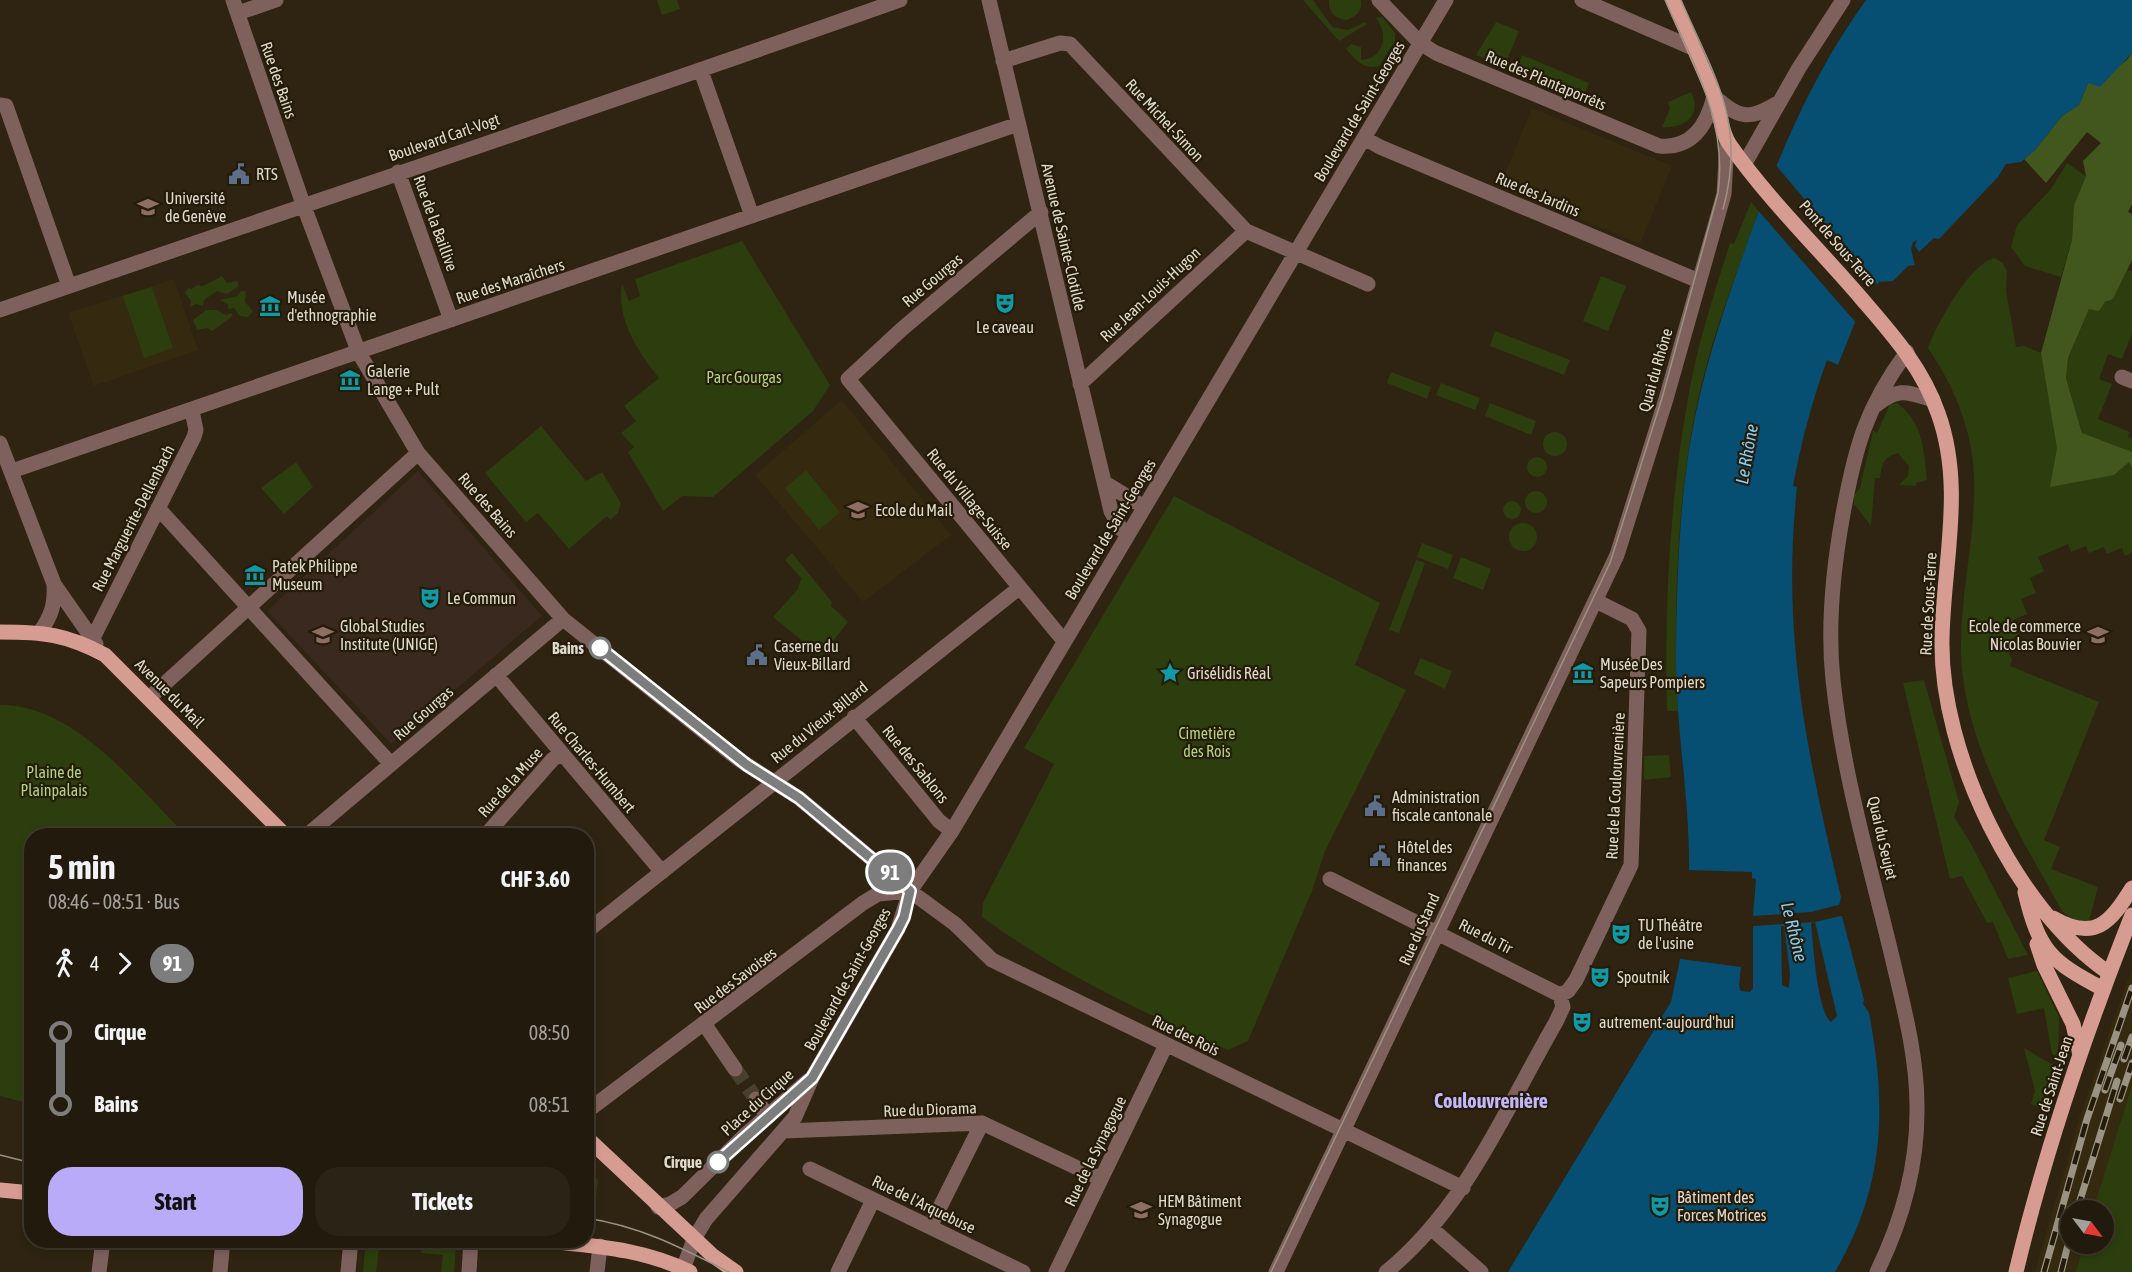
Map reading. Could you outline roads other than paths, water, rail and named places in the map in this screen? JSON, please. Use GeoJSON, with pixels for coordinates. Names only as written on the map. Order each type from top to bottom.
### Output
{"type":"FeatureCollection","features":[{"type":"Feature","properties":{"kind":"main road"},"geometry":{"type":"LineString","coordinates":[[1673,0],[1714,96],[1727,142]]}},
{"type":"Feature","properties":{"kind":"main road","name":"Pont de Sous-Terre"},"geometry":{"type":"LineString","coordinates":[[1727,142],[1907,352]]}},
{"type":"Feature","properties":{"kind":"main road","name":"Rue de Sous-Terre"},"geometry":{"type":"LineString","coordinates":[[1907,352],[1922,374],[1934,400],[1946,440],[1952,501],[1942,640],[1947,709],[1972,785],[2024,887],[2073,946],[2109,973]]}},
{"type":"Feature","properties":{"kind":"main road","name":"Avenue du Mail"},"geometry":{"type":"LineString","coordinates":[[0,632],[39,632],[63,636],[105,655],[278,828]]}},
{"type":"Feature","properties":{"kind":"main road","name":"Rue de Sous-Terre"},"geometry":{"type":"LineString","coordinates":[[2024,887],[2035,932],[2056,961],[2103,989]]}},
{"type":"Feature","properties":{"kind":"main road"},"geometry":{"type":"LineString","coordinates":[[2046,914],[2075,929],[2092,928],[2105,924],[2115,915],[2132,888]]}},
{"type":"Feature","properties":{"kind":"main road","name":"Rue de Saint-Jean"},"geometry":{"type":"LineString","coordinates":[[2016,1272],[2052,1140],[2103,989],[2132,915]]}},
{"type":"Feature","properties":{"kind":"main road"},"geometry":{"type":"LineString","coordinates":[[2035,932],[2040,956],[2073,1024],[2080,1055]]}},
{"type":"Feature","properties":{"kind":"main road"},"geometry":{"type":"LineString","coordinates":[[594,1145],[658,1207],[736,1272]]}},
{"type":"Feature","properties":{"kind":"main road"},"geometry":{"type":"LineString","coordinates":[[0,1190],[24,1192]]}},
{"type":"Feature","properties":{"kind":"main road"},"geometry":{"type":"LineString","coordinates":[[594,1245],[646,1255],[685,1271]]}},
{"type":"Feature","properties":{"kind":"street"},"geometry":{"type":"LineString","coordinates":[[235,7],[276,0]]}},
{"type":"Feature","properties":{"kind":"street","name":"Boulevard Carl-Vogt"},"geometry":{"type":"LineString","coordinates":[[0,310],[303,204],[701,71],[900,0]]}},
{"type":"Feature","properties":{"kind":"street","name":"Avenue de Sainte-Clotilde"},"geometry":{"type":"LineString","coordinates":[[989,0],[1111,511],[1121,529],[1128,533]]}},
{"type":"Feature","properties":{"kind":"street","name":"Rue des Plantaporrêts"},"geometry":{"type":"LineString","coordinates":[[1379,0],[1420,43],[1442,57],[1659,146],[1679,145],[1693,138],[1704,123],[1714,96]]}},
{"type":"Feature","properties":{"kind":"street","name":"Boulevard de Saint-Georges"},"geometry":{"type":"LineString","coordinates":[[812,1078],[898,929],[904,917],[910,891],[952,831],[1446,0]]}},
{"type":"Feature","properties":{"kind":"street"},"geometry":{"type":"LineString","coordinates":[[1582,0],[1693,48]]}},
{"type":"Feature","properties":{"kind":"street"},"geometry":{"type":"LineString","coordinates":[[1745,163],[1779,102],[1843,0]]}},
{"type":"Feature","properties":{"kind":"street","name":"Rue des Bains"},"geometry":{"type":"LineString","coordinates":[[235,7],[303,204],[359,353],[418,453],[563,619],[738,759],[774,781],[881,864],[910,891]]}},
{"type":"Feature","properties":{"kind":"street","name":"Rue Michel-Simon"},"geometry":{"type":"LineString","coordinates":[[1003,61],[1060,43],[1070,44],[1246,231],[1294,255],[1368,284]]}},
{"type":"Feature","properties":{"kind":"street"},"geometry":{"type":"LineString","coordinates":[[701,71],[752,216]]}},
{"type":"Feature","properties":{"kind":"street"},"geometry":{"type":"LineString","coordinates":[[1714,96],[1733,111],[1748,116],[1762,113],[1779,102]]}},
{"type":"Feature","properties":{"kind":"street"},"geometry":{"type":"LineString","coordinates":[[3,106],[69,286]]}},
{"type":"Feature","properties":{"kind":"street","name":"Rue des Maraîchers"},"geometry":{"type":"LineString","coordinates":[[12,471],[192,411],[1018,124]]}},
{"type":"Feature","properties":{"kind":"street","name":"Rue des Jardins"},"geometry":{"type":"LineString","coordinates":[[1364,138],[1390,152],[1699,281]]}},
{"type":"Feature","properties":{"kind":"street","name":"Quai du Rhône"},"geometry":{"type":"LineString","coordinates":[[1596,601],[1623,538],[1724,194],[1727,142]]}},
{"type":"Feature","properties":{"kind":"street","name":"Rue de la Baillive"},"geometry":{"type":"LineString","coordinates":[[398,172],[451,320]]}},
{"type":"Feature","properties":{"kind":"street","name":"Rue Gourgas"},"geometry":{"type":"LineString","coordinates":[[848,379],[902,329],[1041,212]]}},
{"type":"Feature","properties":{"kind":"street","name":"Rue Jean-Louis-Hugon"},"geometry":{"type":"LineString","coordinates":[[1080,384],[1246,231]]}},
{"type":"Feature","properties":{"kind":"street","name":"Quai du Seujet"},"geometry":{"type":"LineString","coordinates":[[1877,1272],[1906,1194],[1915,1149],[1916,1082],[1907,1024],[1843,748],[1833,680],[1830,633],[1831,594],[1839,534],[1858,441],[1871,409],[1889,375],[1907,352]]}},
{"type":"Feature","properties":{"kind":"street","name":"Rue du Village-Suisse"},"geometry":{"type":"LineString","coordinates":[[848,379],[1064,641]]}},
{"type":"Feature","properties":{"kind":"street"},"geometry":{"type":"LineString","coordinates":[[1871,409],[1890,394],[1901,392],[1934,400]]}},
{"type":"Feature","properties":{"kind":"street","name":"Rue Marguerite-Dellenbach"},"geometry":{"type":"LineString","coordinates":[[93,640],[194,437],[196,430],[192,411]]}},
{"type":"Feature","properties":{"kind":"street"},"geometry":{"type":"LineString","coordinates":[[0,443],[54,584],[105,655]]}},
{"type":"Feature","properties":{"kind":"street"},"geometry":{"type":"LineString","coordinates":[[148,698],[418,453]]}},
{"type":"Feature","properties":{"kind":"street"},"geometry":{"type":"LineString","coordinates":[[1105,483],[1144,507]]}},
{"type":"Feature","properties":{"kind":"street"},"geometry":{"type":"LineString","coordinates":[[158,508],[391,764]]}},
{"type":"Feature","properties":{"kind":"street"},"geometry":{"type":"LineString","coordinates":[[39,632],[52,614],[55,603],[54,584]]}},
{"type":"Feature","properties":{"kind":"street","name":"Rue du Vieux-Billard"},"geometry":{"type":"LineString","coordinates":[[594,926],[1019,588]]}},
{"type":"Feature","properties":{"kind":"street","name":"Rue du Stand"},"geometry":{"type":"LineString","coordinates":[[1276,1272],[1596,601]]}},
{"type":"Feature","properties":{"kind":"street","name":"Rue de la Coulouvrenière"},"geometry":{"type":"LineString","coordinates":[[1560,995],[1568,991],[1576,980],[1631,865],[1640,631],[1636,624],[1625,615],[1596,601]]}},
{"type":"Feature","properties":{"kind":"street","name":"Rue Gourgas"},"geometry":{"type":"LineString","coordinates":[[315,828],[563,619]]}},
{"type":"Feature","properties":{"kind":"street","name":"Rue Charles-Humbert"},"geometry":{"type":"LineString","coordinates":[[496,675],[662,872]]}},
{"type":"Feature","properties":{"kind":"street","name":"Rue des Sablons"},"geometry":{"type":"LineString","coordinates":[[854,717],[939,821],[952,831]]}},
{"type":"Feature","properties":{"kind":"street","name":"Rue de la Muse"},"geometry":{"type":"LineString","coordinates":[[492,828],[553,759],[561,754]]}},
{"type":"Feature","properties":{"kind":"street","name":"Rue du Tir"},"geometry":{"type":"LineString","coordinates":[[1330,879],[1560,995]]}},
{"type":"Feature","properties":{"kind":"street","name":"Rue des Rois"},"geometry":{"type":"LineString","coordinates":[[910,891],[955,924],[986,956],[1023,976],[1464,1188]]}},
{"type":"Feature","properties":{"kind":"street","name":"Rue des Savoises"},"geometry":{"type":"LineString","coordinates":[[594,1106],[705,1025],[863,903],[878,894],[910,891]]}},
{"type":"Feature","properties":{"kind":"street"},"geometry":{"type":"LineString","coordinates":[[1386,1272],[1432,1229],[1464,1188],[1563,1007],[1560,995]]}},
{"type":"Feature","properties":{"kind":"street"},"geometry":{"type":"LineString","coordinates":[[705,1025],[735,1068]]}},
{"type":"Feature","properties":{"kind":"street","name":"Rue de la Synagogue"},"geometry":{"type":"LineString","coordinates":[[1056,1272],[1166,1046]]}},
{"type":"Feature","properties":{"kind":"street","name":"Place du Cirque"},"geometry":{"type":"LineString","coordinates":[[658,1207],[670,1204],[682,1197],[744,1136],[812,1078]]}},
{"type":"Feature","properties":{"kind":"street","name":"Place du Cirque"},"geometry":{"type":"LineString","coordinates":[[685,1271],[694,1239],[706,1219],[784,1131],[801,1107],[812,1078]]}},
{"type":"Feature","properties":{"kind":"street"},"geometry":{"type":"LineString","coordinates":[[756,1099],[768,1117]]}},
{"type":"Feature","properties":{"kind":"street"},"geometry":{"type":"LineString","coordinates":[[930,1227],[982,1123]]}},
{"type":"Feature","properties":{"kind":"street","name":"Rue du Diorama"},"geometry":{"type":"LineString","coordinates":[[784,1131],[982,1123],[1101,1179]]}},
{"type":"Feature","properties":{"kind":"street","name":"Rue de l'Arquebuse"},"geometry":{"type":"LineString","coordinates":[[810,1169],[1023,1272]]}},
{"type":"Feature","properties":{"kind":"street"},"geometry":{"type":"LineString","coordinates":[[838,1272],[873,1200]]}},
{"type":"Feature","properties":{"kind":"street"},"geometry":{"type":"LineString","coordinates":[[1432,1229],[1481,1272]]}},
{"type":"Feature","properties":{"kind":"street"},"geometry":{"type":"LineString","coordinates":[[597,1272],[600,1246]]}},
{"type":"Feature","properties":{"kind":"street"},"geometry":{"type":"LineString","coordinates":[[99,1272],[102,1248]]}},
{"type":"Feature","properties":{"kind":"street"},"geometry":{"type":"LineString","coordinates":[[220,1272],[222,1248]]}},
{"type":"Feature","properties":{"kind":"street"},"geometry":{"type":"LineString","coordinates":[[348,1272],[350,1248]]}},
{"type":"Feature","properties":{"kind":"street"},"geometry":{"type":"LineString","coordinates":[[469,1272],[470,1248]]}},
{"type":"Feature","properties":{"kind":"water","name":"Le Rhône"},"geometry":{"type":"Polygon","coordinates":[[[1866,0],[2132,0],[2132,53],[2100,87],[2088,83],[2079,105],[2062,116],[2035,150],[2021,162],[2006,164],[1998,177],[1939,239],[1934,238],[1919,252],[1915,246],[1917,240],[1913,242],[1911,249],[1915,265],[1908,266],[1893,281],[1879,282],[1855,322],[1838,365],[1827,360],[1800,454],[1793,486],[1797,487],[1792,594],[1800,694],[1818,793],[1841,897],[1839,905],[1864,1000],[1863,1004],[1869,1013],[1878,1081],[1878,1146],[1864,1209],[1852,1240],[1835,1272],[1508,1272],[1671,1002],[1680,959],[1741,967],[1739,986],[1741,991],[1750,992],[1753,988],[1753,916],[1756,879],[1752,878],[1752,872],[1689,870],[1689,843],[1676,679],[1681,517],[1691,438],[1706,369],[1742,258],[1780,157],[1795,124],[1810,92],[1866,0]],[[1815,922],[1811,923],[1819,991],[1826,1016],[1831,1022],[1837,1016],[1815,922]],[[1781,926],[1782,985],[1789,988],[1790,973],[1784,926],[1781,926]]]}},
{"type":"Feature","properties":{"kind":"tunnel"},"geometry":{"type":"LineString","coordinates":[[735,1069],[756,1099]]}},
{"type":"Feature","properties":{"kind":"tram line"},"geometry":{"type":"LineString","coordinates":[[1271,1272],[1610,563],[1662,398],[1718,193],[1720,167],[1718,141],[1706,94],[1665,0]]}},
{"type":"Feature","properties":{"kind":"tram line"},"geometry":{"type":"LineString","coordinates":[[1681,0],[1715,77],[1729,125],[1731,150],[1723,209]]}},
{"type":"Feature","properties":{"kind":"tram line"},"geometry":{"type":"LineString","coordinates":[[0,1155],[24,1161]]}},
{"type":"Feature","properties":{"kind":"tram line"},"geometry":{"type":"LineString","coordinates":[[594,1220],[643,1232],[729,1272]]}},
{"type":"Feature","properties":{"kind":"railway"},"geometry":{"type":"LineString","coordinates":[[2044,1272],[2087,1119],[2132,988]]}},
{"type":"Feature","properties":{"kind":"railway"},"geometry":{"type":"LineString","coordinates":[[2124,1059],[2132,1037]]}},
{"type":"Feature","properties":{"kind":"railway"},"geometry":{"type":"LineString","coordinates":[[2105,1090],[2121,1045]]}},
{"type":"Feature","properties":{"kind":"railway"},"geometry":{"type":"LineString","coordinates":[[2120,1099],[2132,1063]]}},
{"type":"Feature","properties":{"kind":"railway"},"geometry":{"type":"LineString","coordinates":[[2080,1200],[2117,1081]]}},
{"type":"Feature","properties":{"kind":"railway"},"geometry":{"type":"LineString","coordinates":[[2061,1272],[2066,1254]]}},
{"type":"Feature","properties":{"kind":"place","name":"RTS"},"geometry":{"type":"Point","coordinates":[239,174]}},
{"type":"Feature","properties":{"kind":"place","name":"Université de Genève"},"geometry":{"type":"Point","coordinates":[148,207]}},
{"type":"Feature","properties":{"kind":"place","name":"Le caveau"},"geometry":{"type":"Point","coordinates":[1005,303]}},
{"type":"Feature","properties":{"kind":"place","name":"Musée d'ethnographie"},"geometry":{"type":"Point","coordinates":[270,306]}},
{"type":"Feature","properties":{"kind":"place","name":"Galerie Lange + Pult"},"geometry":{"type":"Point","coordinates":[350,380]}},
{"type":"Feature","properties":{"kind":"place","name":"Ecole du Mail"},"geometry":{"type":"Point","coordinates":[858,510]}},
{"type":"Feature","properties":{"kind":"place","name":"Patek Philippe Museum"},"geometry":{"type":"Point","coordinates":[255,575]}},
{"type":"Feature","properties":{"kind":"place","name":"Le Commun"},"geometry":{"type":"Point","coordinates":[430,598]}},
{"type":"Feature","properties":{"kind":"place","name":"Global Studies Institute (UNIGE)"},"geometry":{"type":"Point","coordinates":[323,635]}},
{"type":"Feature","properties":{"kind":"place","name":"Ecole de commerce Nicolas Bouvier"},"geometry":{"type":"Point","coordinates":[2098,635]}},
{"type":"Feature","properties":{"kind":"place","name":"Bains"},"geometry":{"type":"Point","coordinates":[600,648]}},
{"type":"Feature","properties":{"kind":"place","name":"Caserne du Vieux-Billard"},"geometry":{"type":"Point","coordinates":[757,655]}},
{"type":"Feature","properties":{"kind":"place","name":"Grisélidis Réal"},"geometry":{"type":"Point","coordinates":[1170,673]}},
{"type":"Feature","properties":{"kind":"place","name":"Musée Des Sapeurs Pompiers"},"geometry":{"type":"Point","coordinates":[1583,673]}},
{"type":"Feature","properties":{"kind":"place","name":"Administration fiscale cantonale"},"geometry":{"type":"Point","coordinates":[1375,806]}},
{"type":"Feature","properties":{"kind":"place","name":"Hôtel des finances"},"geometry":{"type":"Point","coordinates":[1380,856]}},
{"type":"Feature","properties":{"kind":"place","name":"TU Théâtre de l'usine"},"geometry":{"type":"Point","coordinates":[1621,934]}},
{"type":"Feature","properties":{"kind":"place","name":"Spoutnik"},"geometry":{"type":"Point","coordinates":[1600,977]}},
{"type":"Feature","properties":{"kind":"place","name":"autrement-aujourd'hui"},"geometry":{"type":"Point","coordinates":[1582,1022]}},
{"type":"Feature","properties":{"kind":"place","name":"Cirque"},"geometry":{"type":"Point","coordinates":[718,1162]}},
{"type":"Feature","properties":{"kind":"place","name":"Bâtiment des Forces Motrices"},"geometry":{"type":"Point","coordinates":[1660,1206]}},
{"type":"Feature","properties":{"kind":"place","name":"HEM Bâtiment Synagogue"},"geometry":{"type":"Point","coordinates":[1141,1210]}},
{"type":"Feature","properties":{"kind":"district","name":"Coulouvrenière"},"geometry":{"type":"Point","coordinates":[1491,1101]}},
{"type":"Feature","properties":{"kind":"park label","name":"Parc Gourgas"},"geometry":{"type":"Point","coordinates":[744,377]}},
{"type":"Feature","properties":{"kind":"park label","name":"Cimetière des Rois"},"geometry":{"type":"Point","coordinates":[1207,742]}},
{"type":"Feature","properties":{"kind":"park label","name":"Plaine de Plainpalais"},"geometry":{"type":"Point","coordinates":[54,781]}}]}
